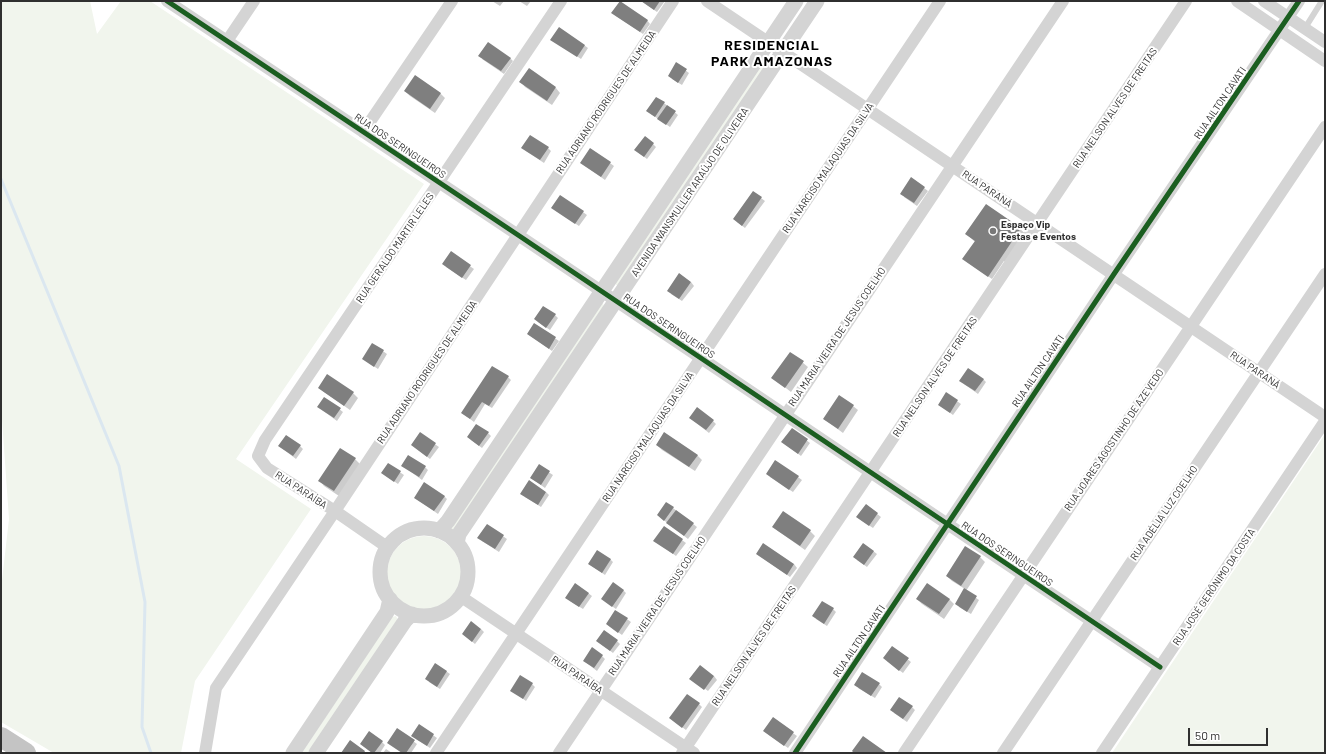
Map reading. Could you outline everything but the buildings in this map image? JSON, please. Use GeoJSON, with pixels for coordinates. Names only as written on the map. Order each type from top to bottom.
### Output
{"type":"FeatureCollection","features":[{"type":"Feature","properties":{"kind":"highway"},"geometry":{"type":"LineString","coordinates":[[1,737],[26,753]]}},
{"type":"Feature","properties":{"kind":"street","name":"RUA DOS SERINGUEIROS"},"geometry":{"type":"LineString","coordinates":[[167,1],[785,414],[871,474],[1092,620],[1160,667]]}},
{"type":"Feature","properties":{"kind":"street"},"geometry":{"type":"LineString","coordinates":[[227,41],[254,1]]}},
{"type":"Feature","properties":{"kind":"street"},"geometry":{"type":"LineString","coordinates":[[363,132],[452,1]]}},
{"type":"Feature","properties":{"kind":"street","name":"RUA GERALDO MARTIR LELES"},"geometry":{"type":"LineString","coordinates":[[258,456],[265,440],[561,1]]}},
{"type":"Feature","properties":{"kind":"street","name":"RUA ADRIANO RODRIGUES DE ALMEIDA"},"geometry":{"type":"LineString","coordinates":[[205,753],[216,688],[673,1]]}},
{"type":"Feature","properties":{"kind":"street","name":"RUA PARANÁ"},"geometry":{"type":"LineString","coordinates":[[707,1],[1325,417]]}},
{"type":"Feature","properties":{"kind":"street","name":"AVENIDA WANSMULLER ARAÚJO DE OLIVEIRA"},"geometry":{"type":"LineString","coordinates":[[439,531],[448,521],[796,1]]}},
{"type":"Feature","properties":{"kind":"street","name":"AVENIDA WANSMULLER ARAÚJO DE OLIVEIRA"},"geometry":{"type":"LineString","coordinates":[[456,543],[459,534],[817,1]]}},
{"type":"Feature","properties":{"kind":"street","name":"RUA NARCISO MALAQUIAS DA SILVA"},"geometry":{"type":"LineString","coordinates":[[436,753],[940,1]]}},
{"type":"Feature","properties":{"kind":"street","name":"RUA MARIA VIEIRA DE JESUS COELHO"},"geometry":{"type":"LineString","coordinates":[[559,753],[1063,1]]}},
{"type":"Feature","properties":{"kind":"street","name":"RUA NELSON ALVES DE FREITAS"},"geometry":{"type":"LineString","coordinates":[[687,751],[1186,1]]}},
{"type":"Feature","properties":{"kind":"street"},"geometry":{"type":"LineString","coordinates":[[1237,1],[1325,61]]}},
{"type":"Feature","properties":{"kind":"street"},"geometry":{"type":"LineString","coordinates":[[1264,1],[1325,42]]}},
{"type":"Feature","properties":{"kind":"street","name":"RUA AILTON CAVATI"},"geometry":{"type":"LineString","coordinates":[[795,753],[1114,274],[1299,1]]}},
{"type":"Feature","properties":{"kind":"street","name":"RUA JOARES AGOSTINHO DE AZEVEDO"},"geometry":{"type":"LineString","coordinates":[[904,753],[1325,127]]}},
{"type":"Feature","properties":{"kind":"street","name":"RUA ADÉLIA LUZ COELHO"},"geometry":{"type":"LineString","coordinates":[[1003,753],[1325,274]]}},
{"type":"Feature","properties":{"kind":"street","name":"RUA JOSÉ GERÔNIMO DA COSTA"},"geometry":{"type":"LineString","coordinates":[[1102,753],[1325,421]]}},
{"type":"Feature","properties":{"kind":"street","name":"RUA PARAÍBA"},"geometry":{"type":"LineString","coordinates":[[258,456],[267,468],[335,511],[387,547]]}},
{"type":"Feature","properties":{"kind":"street"},"geometry":{"type":"LineString","coordinates":[[426,528],[439,531],[456,543],[462,549],[468,573],[466,585],[452,606],[429,616],[412,614],[398,608],[383,591],[379,576],[381,561],[387,547],[398,536],[411,530],[426,528]]}},
{"type":"Feature","properties":{"kind":"street","name":"RUA PARAÍBA"},"geometry":{"type":"LineString","coordinates":[[460,596],[687,751]]}},
{"type":"Feature","properties":{"kind":"street"},"geometry":{"type":"LineString","coordinates":[[293,753],[387,612],[390,599]]}},
{"type":"Feature","properties":{"kind":"street"},"geometry":{"type":"LineString","coordinates":[[316,753],[405,621],[412,614]]}},
{"type":"Feature","properties":{"kind":"lane"},"geometry":{"type":"LineString","coordinates":[[1305,28],[1322,1]]}},
{"type":"Feature","properties":{"kind":"shaded area"},"geometry":{"type":"Polygon","coordinates":[[[1,1],[90,1],[97,34],[121,1],[150,1],[424,184],[236,459],[311,509],[195,681],[181,753],[54,753],[1,722],[1,589],[9,519],[1,405],[1,1]]]}},
{"type":"Feature","properties":{"kind":"shaded area"},"geometry":{"type":"Polygon","coordinates":[[[768,57],[769,62],[619,285],[616,285],[615,282],[763,58],[768,57]]]}},
{"type":"Feature","properties":{"kind":"shaded area"},"geometry":{"type":"Polygon","coordinates":[[[603,303],[604,307],[455,530],[451,531],[450,528],[599,304],[603,303]]]}},
{"type":"Feature","properties":{"kind":"shaded area"},"geometry":{"type":"Polygon","coordinates":[[[1325,434],[1325,753],[1112,753],[1325,434]]]}},
{"type":"Feature","properties":{"kind":"shaded area"},"geometry":{"type":"Polygon","coordinates":[[[424,536],[445,542],[455,552],[461,573],[455,594],[445,604],[424,610],[403,604],[393,594],[387,573],[393,552],[403,542],[424,536]]]}},
{"type":"Feature","properties":{"kind":"shaded area"},"geometry":{"type":"Polygon","coordinates":[[[396,616],[398,620],[309,753],[302,753],[392,617],[396,616]]]}},
{"type":"Feature","properties":{"kind":"waterway"},"geometry":{"type":"LineString","coordinates":[[1,179],[119,466],[145,602],[142,727],[151,753]]}},
{"type":"Feature","properties":{"kind":"cycle path"},"geometry":{"type":"LineString","coordinates":[[167,1],[1160,667]]}},
{"type":"Feature","properties":{"kind":"cycle path"},"geometry":{"type":"LineString","coordinates":[[795,753],[1114,274],[1299,1]]}},
{"type":"Feature","properties":{"kind":"place","name":"Espaço Vip Festas e Eventos"},"geometry":{"type":"Point","coordinates":[993,231]}},
{"type":"Feature","properties":{"kind":"district","name":"RESIDENCIAL PARK AMAZONAS"},"geometry":{"type":"Point","coordinates":[772,54]}}]}
